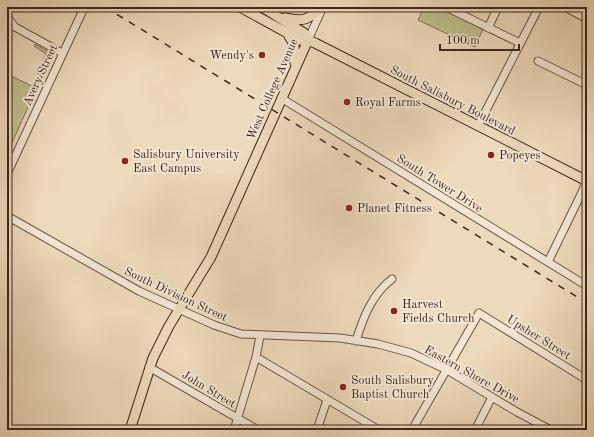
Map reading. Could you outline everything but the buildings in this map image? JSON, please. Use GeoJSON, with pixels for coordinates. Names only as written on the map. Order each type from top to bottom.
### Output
{"type":"FeatureCollection","features":[{"type":"Feature","properties":{"kind":"main road","name":"South Salisbury Boulevard"},"geometry":{"type":"LineString","coordinates":[[240,7],[300,40],[308,40],[586,179]]}},
{"type":"Feature","properties":{"kind":"main road","name":"South Salisbury Boulevard"},"geometry":{"type":"LineString","coordinates":[[262,7],[304,33],[308,40]]}},
{"type":"Feature","properties":{"kind":"main road"},"geometry":{"type":"LineString","coordinates":[[278,17],[297,21],[310,18],[322,7]]}},
{"type":"Feature","properties":{"kind":"main road"},"geometry":{"type":"LineString","coordinates":[[284,32],[294,44],[295,66]]}},
{"type":"Feature","properties":{"kind":"main road","name":"West College Avenue"},"geometry":{"type":"LineString","coordinates":[[130,430],[149,367],[170,326],[219,239],[295,66],[308,40]]}},
{"type":"Feature","properties":{"kind":"street","name":"West College Avenue"},"geometry":{"type":"LineString","coordinates":[[308,40],[322,7]]}},
{"type":"Feature","properties":{"kind":"street"},"geometry":{"type":"LineString","coordinates":[[446,7],[520,43]]}},
{"type":"Feature","properties":{"kind":"street"},"geometry":{"type":"LineString","coordinates":[[488,28],[498,7]]}},
{"type":"Feature","properties":{"kind":"street"},"geometry":{"type":"LineString","coordinates":[[478,126],[539,7]]}},
{"type":"Feature","properties":{"kind":"street"},"geometry":{"type":"LineString","coordinates":[[565,7],[587,19]]}},
{"type":"Feature","properties":{"kind":"street","name":"Avery Street"},"geometry":{"type":"LineString","coordinates":[[7,174],[84,8]]}},
{"type":"Feature","properties":{"kind":"street"},"geometry":{"type":"LineString","coordinates":[[7,17],[15,27],[62,53]]}},
{"type":"Feature","properties":{"kind":"street"},"geometry":{"type":"LineString","coordinates":[[538,60],[586,83]]}},
{"type":"Feature","properties":{"kind":"street","name":"South Tower Drive"},"geometry":{"type":"LineString","coordinates":[[281,98],[587,286]]}},
{"type":"Feature","properties":{"kind":"street"},"geometry":{"type":"LineString","coordinates":[[548,262],[583,190],[586,179]]}},
{"type":"Feature","properties":{"kind":"street","name":"South Division Street"},"geometry":{"type":"LineString","coordinates":[[7,216],[139,291],[214,325],[241,334],[260,336]]}},
{"type":"Feature","properties":{"kind":"street"},"geometry":{"type":"LineString","coordinates":[[356,340],[363,318],[374,299],[382,287],[392,279]]}},
{"type":"Feature","properties":{"kind":"street","name":"Upsher Street"},"geometry":{"type":"LineString","coordinates":[[447,370],[479,313],[587,380]]}},
{"type":"Feature","properties":{"kind":"street"},"geometry":{"type":"LineString","coordinates":[[234,430],[256,357],[260,336]]}},
{"type":"Feature","properties":{"kind":"street","name":"Eastern Shore Drive"},"geometry":{"type":"LineString","coordinates":[[260,336],[356,340],[411,353],[447,370],[551,430]]}},
{"type":"Feature","properties":{"kind":"street"},"geometry":{"type":"LineString","coordinates":[[256,357],[379,430]]}},
{"type":"Feature","properties":{"kind":"street","name":"John Street"},"geometry":{"type":"LineString","coordinates":[[149,367],[258,430]]}},
{"type":"Feature","properties":{"kind":"street"},"geometry":{"type":"LineString","coordinates":[[412,430],[447,370]]}},
{"type":"Feature","properties":{"kind":"street"},"geometry":{"type":"LineString","coordinates":[[475,430],[492,397]]}},
{"type":"Feature","properties":{"kind":"street"},"geometry":{"type":"LineString","coordinates":[[317,430],[327,400]]}},
{"type":"Feature","properties":{"kind":"green space"},"geometry":{"type":"Polygon","coordinates":[[[424,7],[438,7],[483,29],[475,47],[418,20],[424,7]]]}},
{"type":"Feature","properties":{"kind":"green space"},"geometry":{"type":"Polygon","coordinates":[[[35,44],[52,54],[7,154],[7,74],[32,86],[46,54],[34,46],[35,44]]]}},
{"type":"Feature","properties":{"kind":"green space"},"geometry":{"type":"Polygon","coordinates":[[[7,64],[11,66],[7,74],[7,64]]]}},
{"type":"Feature","properties":{"kind":"railway"},"geometry":{"type":"LineString","coordinates":[[105,7],[587,303]]}},
{"type":"Feature","properties":{"kind":"place","name":"Wendy's"},"geometry":{"type":"Point","coordinates":[262,55]}},
{"type":"Feature","properties":{"kind":"place","name":"Royal Farms"},"geometry":{"type":"Point","coordinates":[347,102]}},
{"type":"Feature","properties":{"kind":"place","name":"Popeyes"},"geometry":{"type":"Point","coordinates":[491,155]}},
{"type":"Feature","properties":{"kind":"place","name":"Salisbury University East Campus"},"geometry":{"type":"Point","coordinates":[125,161]}},
{"type":"Feature","properties":{"kind":"place","name":"Planet Fitness"},"geometry":{"type":"Point","coordinates":[349,208]}},
{"type":"Feature","properties":{"kind":"place","name":"Harvest Fields Church"},"geometry":{"type":"Point","coordinates":[394,311]}},
{"type":"Feature","properties":{"kind":"place","name":"South Salisbury Baptist Church"},"geometry":{"type":"Point","coordinates":[343,387]}}]}
